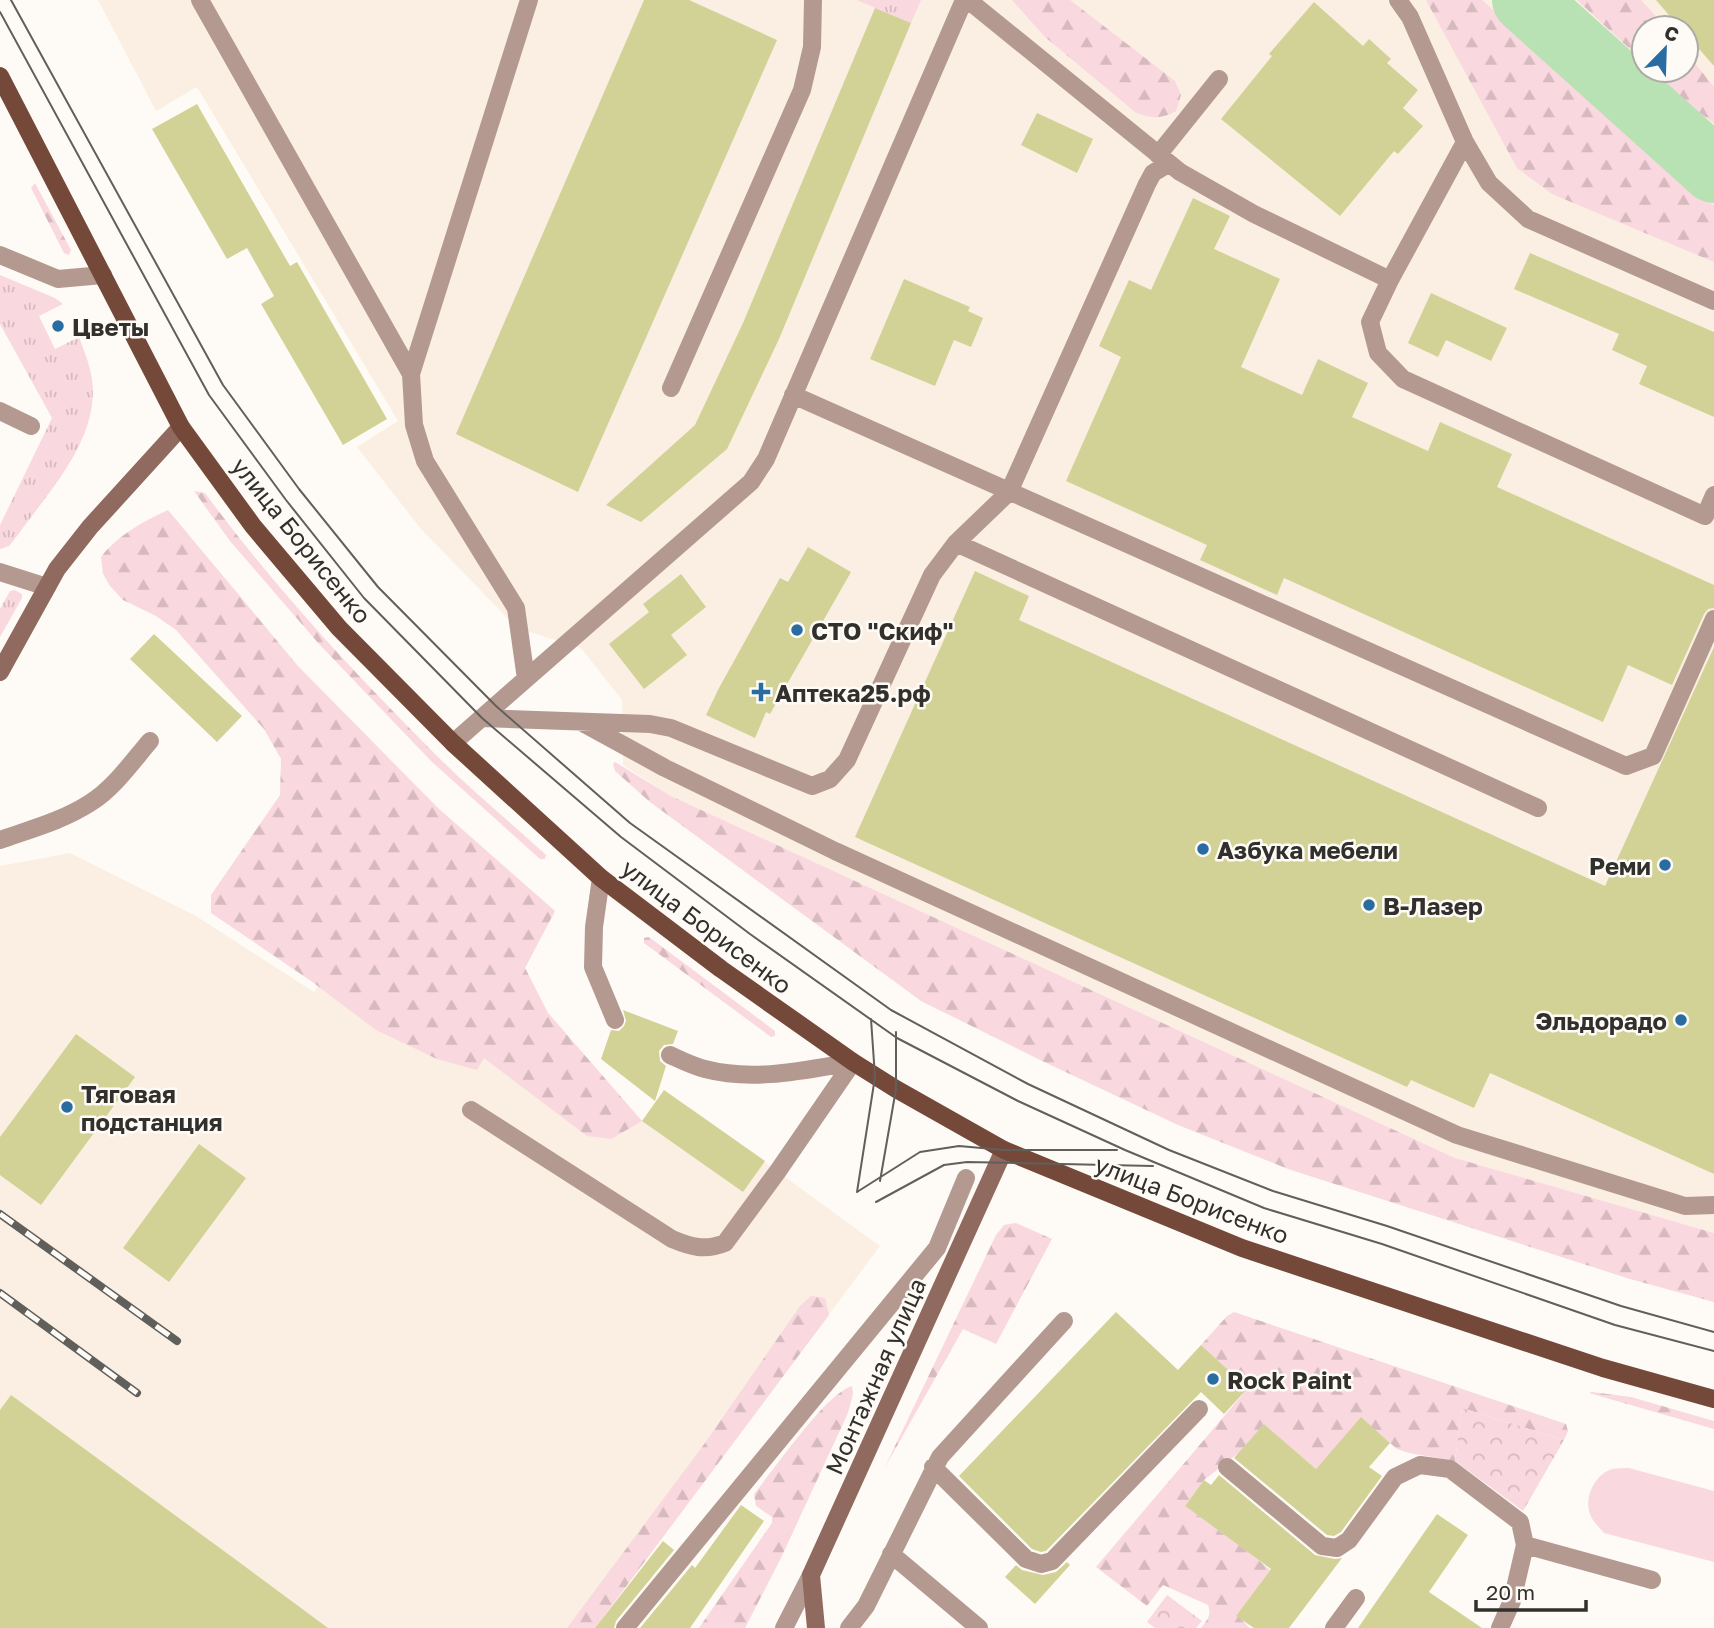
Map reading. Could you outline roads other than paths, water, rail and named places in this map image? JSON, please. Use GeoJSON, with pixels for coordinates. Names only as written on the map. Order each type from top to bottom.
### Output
{"type":"FeatureCollection","features":[{"type":"Feature","properties":{"kind":"main road","name":"улица Борисенко"},"geometry":{"type":"LineString","coordinates":[[0,76],[181,427],[253,526],[331,618],[453,743],[601,878],[721,969],[853,1062],[896,1090],[1004,1150],[1242,1248],[1603,1368],[1714,1399]]}},
{"type":"Feature","properties":{"kind":"main road"},"geometry":{"type":"LineString","coordinates":[[0,672],[57,569],[90,527],[181,427]]}},
{"type":"Feature","properties":{"kind":"main road","name":"Монтажная улица"},"geometry":{"type":"LineString","coordinates":[[816,1628],[811,1575],[1004,1150]]}},
{"type":"Feature","properties":{"kind":"street"},"geometry":{"type":"LineString","coordinates":[[200,0],[411,374]]}},
{"type":"Feature","properties":{"kind":"street"},"geometry":{"type":"LineString","coordinates":[[526,679],[516,608],[425,461],[414,425],[411,374],[529,0]]}},
{"type":"Feature","properties":{"kind":"street"},"geometry":{"type":"LineString","coordinates":[[671,388],[802,90],[812,47],[813,0]]}},
{"type":"Feature","properties":{"kind":"street"},"geometry":{"type":"LineString","coordinates":[[453,743],[751,482],[766,459],[966,0],[1163,159],[1254,214],[1390,280]]}},
{"type":"Feature","properties":{"kind":"street"},"geometry":{"type":"LineString","coordinates":[[1398,0],[1410,17],[1465,142],[1489,183],[1528,219],[1714,301]]}},
{"type":"Feature","properties":{"kind":"street"},"geometry":{"type":"LineString","coordinates":[[482,718],[650,724],[671,728],[812,786],[830,779],[847,760],[932,575],[957,543],[1009,492],[1147,184],[1219,79]]}},
{"type":"Feature","properties":{"kind":"street"},"geometry":{"type":"LineString","coordinates":[[1465,142],[1370,322],[1378,353],[1404,379],[1709,520],[1714,495]]}},
{"type":"Feature","properties":{"kind":"street"},"geometry":{"type":"LineString","coordinates":[[0,255],[58,279],[103,275]]}},
{"type":"Feature","properties":{"kind":"street"},"geometry":{"type":"LineString","coordinates":[[793,396],[1626,766],[1653,756],[1714,619]]}},
{"type":"Feature","properties":{"kind":"street"},"geometry":{"type":"LineString","coordinates":[[0,411],[31,426]]}},
{"type":"Feature","properties":{"kind":"street"},"geometry":{"type":"LineString","coordinates":[[957,543],[1538,808]]}},
{"type":"Feature","properties":{"kind":"street"},"geometry":{"type":"LineString","coordinates":[[0,572],[47,587]]}},
{"type":"Feature","properties":{"kind":"street"},"geometry":{"type":"LineString","coordinates":[[583,723],[665,768],[835,851],[1457,1135],[1685,1206],[1714,1205]]}},
{"type":"Feature","properties":{"kind":"street"},"geometry":{"type":"LineString","coordinates":[[0,840],[63,818],[92,802],[109,788],[150,741]]}},
{"type":"Feature","properties":{"kind":"street"},"geometry":{"type":"LineString","coordinates":[[601,878],[594,927],[593,967],[615,1020]]}},
{"type":"Feature","properties":{"kind":"street"},"geometry":{"type":"LineString","coordinates":[[670,1055],[703,1069],[728,1074],[792,1073],[853,1062]]}},
{"type":"Feature","properties":{"kind":"street"},"geometry":{"type":"LineString","coordinates":[[471,1110],[672,1239],[694,1248],[715,1247],[725,1243],[853,1062]]}},
{"type":"Feature","properties":{"kind":"street"},"geometry":{"type":"LineString","coordinates":[[625,1628],[937,1248],[966,1178]]}},
{"type":"Feature","properties":{"kind":"street"},"geometry":{"type":"LineString","coordinates":[[849,1628],[866,1606],[940,1457],[1064,1321]]}},
{"type":"Feature","properties":{"kind":"street"},"geometry":{"type":"LineString","coordinates":[[933,1467],[1026,1559],[1041,1564],[1052,1561],[1199,1409]]}},
{"type":"Feature","properties":{"kind":"street"},"geometry":{"type":"LineString","coordinates":[[1227,1467],[1322,1546],[1337,1548],[1349,1540],[1395,1477],[1420,1465],[1450,1469],[1520,1522],[1525,1545],[1512,1601],[1500,1628]]}},
{"type":"Feature","properties":{"kind":"street"},"geometry":{"type":"LineString","coordinates":[[1525,1545],[1652,1580]]}},
{"type":"Feature","properties":{"kind":"street"},"geometry":{"type":"LineString","coordinates":[[891,1554],[979,1628]]}},
{"type":"Feature","properties":{"kind":"street"},"geometry":{"type":"LineString","coordinates":[[784,1628],[811,1575]]}},
{"type":"Feature","properties":{"kind":"street"},"geometry":{"type":"LineString","coordinates":[[1334,1628],[1356,1598]]}},
{"type":"Feature","properties":{"kind":"waterway"},"geometry":{"type":"LineString","coordinates":[[1525,0],[1714,170]]}},
{"type":"Feature","properties":{"kind":"tram line"},"geometry":{"type":"LineString","coordinates":[[11,0],[223,385],[299,489],[378,587],[496,706],[630,823],[891,1010],[1028,1084],[1169,1150],[1273,1191],[1387,1226],[1621,1306],[1714,1332]]}},
{"type":"Feature","properties":{"kind":"tram line"},"geometry":{"type":"LineString","coordinates":[[0,12],[209,395],[286,500],[364,598],[482,718],[621,837],[750,934],[897,1038],[1018,1101],[1125,1150],[1264,1208],[1382,1244],[1615,1325],[1714,1351]]}},
{"type":"Feature","properties":{"kind":"tram line"},"geometry":{"type":"LineString","coordinates":[[857,1192],[875,1077],[871,1019]]}},
{"type":"Feature","properties":{"kind":"tram line"},"geometry":{"type":"LineString","coordinates":[[880,1181],[896,1089],[896,1032]]}},
{"type":"Feature","properties":{"kind":"tram line"},"geometry":{"type":"LineString","coordinates":[[857,1192],[920,1152],[959,1146],[1004,1150],[1117,1150]]}},
{"type":"Feature","properties":{"kind":"tram line"},"geometry":{"type":"LineString","coordinates":[[876,1202],[944,1165],[967,1162],[1153,1166]]}},
{"type":"Feature","properties":{"kind":"railway"},"geometry":{"type":"LineString","coordinates":[[0,1214],[177,1341]]}},
{"type":"Feature","properties":{"kind":"railway"},"geometry":{"type":"LineString","coordinates":[[0,1293],[137,1393]]}},
{"type":"Feature","properties":{"kind":"place","name":"Цветы"},"geometry":{"type":"Point","coordinates":[58,326]}},
{"type":"Feature","properties":{"kind":"place","name":"СТО \"Скиф\""},"geometry":{"type":"Point","coordinates":[797,630]}},
{"type":"Feature","properties":{"kind":"place","name":"Аптека25.рф"},"geometry":{"type":"Point","coordinates":[761,692]}},
{"type":"Feature","properties":{"kind":"place","name":"Азбука мебели"},"geometry":{"type":"Point","coordinates":[1203,849]}},
{"type":"Feature","properties":{"kind":"place","name":"Реми"},"geometry":{"type":"Point","coordinates":[1665,865]}},
{"type":"Feature","properties":{"kind":"place","name":"В-Лазер"},"geometry":{"type":"Point","coordinates":[1369,905]}},
{"type":"Feature","properties":{"kind":"place","name":"Эльдорадо"},"geometry":{"type":"Point","coordinates":[1681,1020]}},
{"type":"Feature","properties":{"kind":"place","name":"Тяговая подстанция"},"geometry":{"type":"Point","coordinates":[67,1107]}},
{"type":"Feature","properties":{"kind":"place","name":"Rock Paint"},"geometry":{"type":"Point","coordinates":[1213,1379]}}]}
